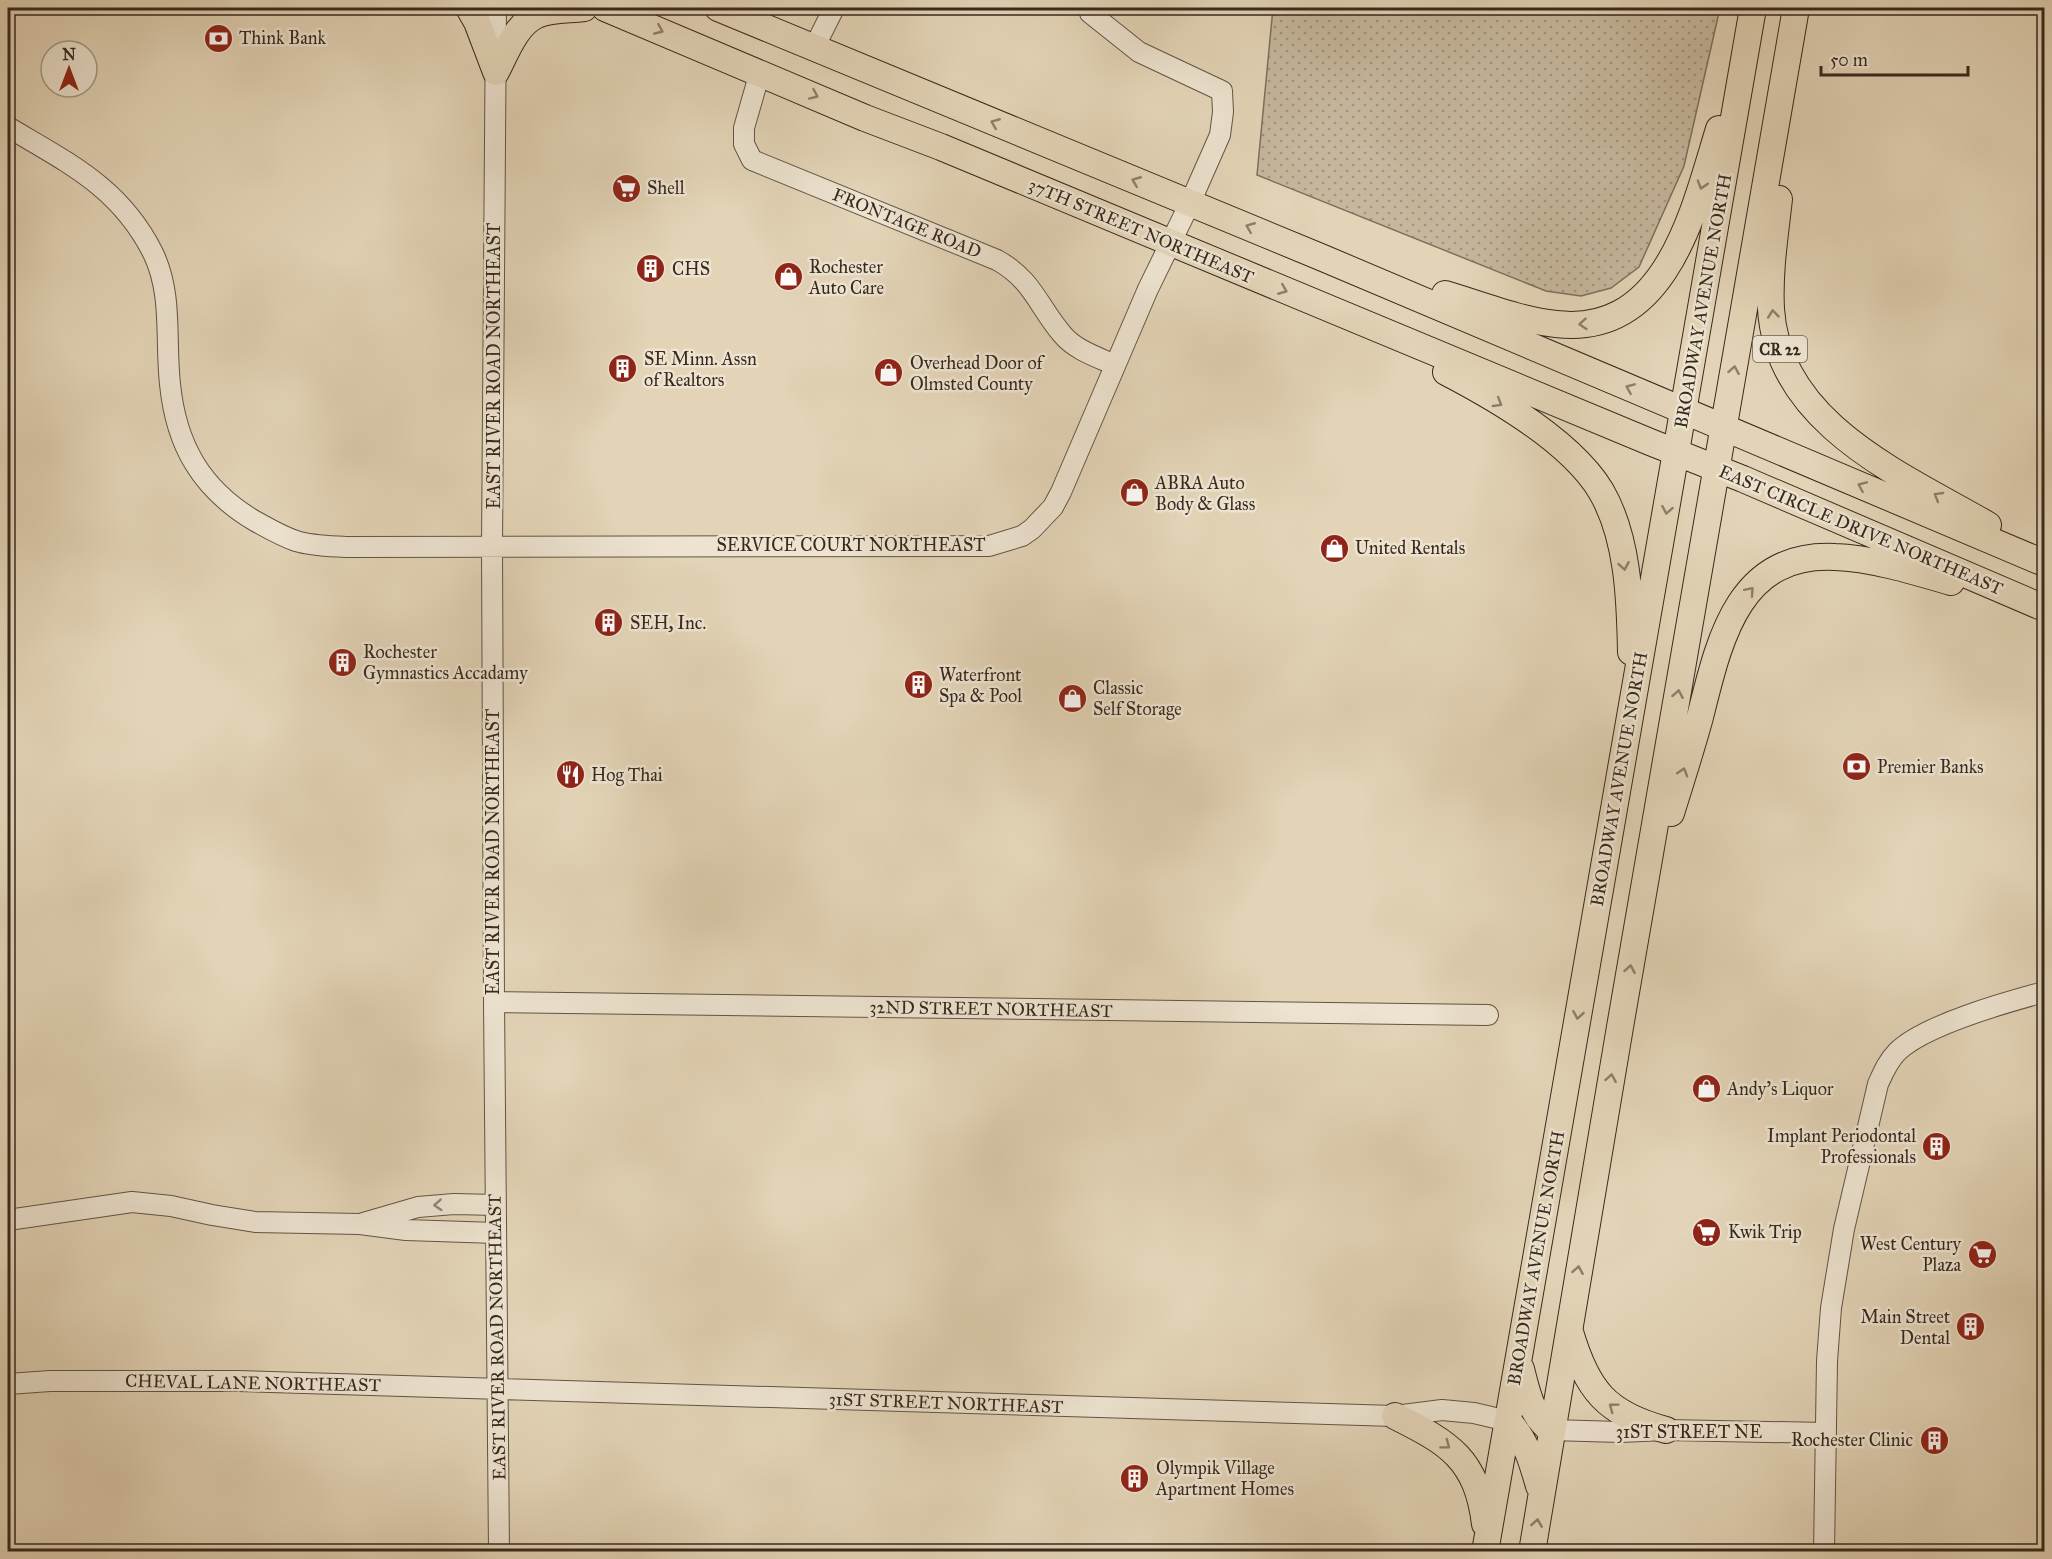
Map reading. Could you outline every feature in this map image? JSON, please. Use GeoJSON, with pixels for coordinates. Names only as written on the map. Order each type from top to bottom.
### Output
{"type":"FeatureCollection","features":[{"type":"Feature","properties":{"kind":"main road"},"geometry":{"type":"LineString","coordinates":[[469,8],[477,22],[496,72]]}},
{"type":"Feature","properties":{"kind":"main road"},"geometry":{"type":"LineString","coordinates":[[496,72],[515,35],[529,19],[539,14],[584,8]]}},
{"type":"Feature","properties":{"kind":"main road","name":"37TH STREET NORTHEAST"},"geometry":{"type":"LineString","coordinates":[[605,8],[865,118],[1677,452]]}},
{"type":"Feature","properties":{"kind":"main road"},"geometry":{"type":"LineString","coordinates":[[718,8],[1323,258],[2044,563]]}},
{"type":"Feature","properties":{"kind":"main road"},"geometry":{"type":"LineString","coordinates":[[1323,258],[1539,321],[1578,325],[1598,323],[1615,316],[1645,295],[1660,278],[1687,228],[1753,8]]}},
{"type":"Feature","properties":{"kind":"main road","name":"BROADWAY AVENUE NORTH"},"geometry":{"type":"LineString","coordinates":[[1486,1545],[1753,8]]}},
{"type":"Feature","properties":{"kind":"main road","name":"CR 22"},"geometry":{"type":"LineString","coordinates":[[1717,469],[1796,8]]}},
{"type":"Feature","properties":{"kind":"main road","name":"CR 22"},"geometry":{"type":"LineString","coordinates":[[1796,8],[1771,290],[1771,310],[1775,330],[1787,369],[1814,409],[1856,446],[1996,529],[2044,554]]}},
{"type":"Feature","properties":{"kind":"main road"},"geometry":{"type":"LineString","coordinates":[[1318,304],[1452,375],[1518,415],[1566,451],[1596,485],[1608,505],[1623,560],[1629,601],[1632,709]]}},
{"type":"Feature","properties":{"kind":"main road","name":"EAST CIRCLE DRIVE NORTHEAST"},"geometry":{"type":"LineString","coordinates":[[1677,452],[2044,608]]}},
{"type":"Feature","properties":{"kind":"main road"},"geometry":{"type":"LineString","coordinates":[[1532,1551],[1636,929],[1717,469]]}},
{"type":"Feature","properties":{"kind":"main road"},"geometry":{"type":"LineString","coordinates":[[1636,929],[1696,731],[1716,654],[1736,608],[1760,580],[1791,562],[1811,558],[1859,559],[2044,608]]}},
{"type":"Feature","properties":{"kind":"main road"},"geometry":{"type":"LineString","coordinates":[[1569,1328],[1581,1364],[1594,1389],[1604,1400],[1629,1418],[1666,1430]]}},
{"type":"Feature","properties":{"kind":"main road"},"geometry":{"type":"LineString","coordinates":[[1519,1360],[1532,1406],[1542,1423],[1551,1430]]}},
{"type":"Feature","properties":{"kind":"main road"},"geometry":{"type":"LineString","coordinates":[[1395,1416],[1452,1448],[1466,1466],[1479,1493],[1486,1545]]}},
{"type":"Feature","properties":{"kind":"main road"},"geometry":{"type":"LineString","coordinates":[[1508,1420],[1527,1446],[1541,1495]]}},
{"type":"Feature","properties":{"kind":"street","name":"EAST RIVER ROAD NORTHEAST"},"geometry":{"type":"LineString","coordinates":[[495,8],[492,546],[499,1551]]}},
{"type":"Feature","properties":{"kind":"street"},"geometry":{"type":"LineString","coordinates":[[814,48],[834,8]]}},
{"type":"Feature","properties":{"kind":"street","name":"SERVICE COURT NORTHEAST"},"geometry":{"type":"LineString","coordinates":[[8,128],[89,175],[109,193],[141,232],[154,255],[163,284],[167,302],[169,383],[183,443],[195,467],[210,487],[231,505],[276,532],[296,541],[320,546],[989,546],[1022,536],[1053,507],[1115,364],[1220,135],[1224,112],[1222,91],[1138,52],[1090,13]]}},
{"type":"Feature","properties":{"kind":"street","name":"FRONTAGE ROAD"},"geometry":{"type":"LineString","coordinates":[[760,72],[744,128],[744,144],[752,160],[1011,268],[1029,285],[1063,335],[1084,351],[1115,364]]}},
{"type":"Feature","properties":{"kind":"street"},"geometry":{"type":"LineString","coordinates":[[1824,1551],[1828,1333],[1838,1258],[1878,1084],[1886,1067],[1898,1052],[1932,1030],[2014,1000],[2044,992]]}},
{"type":"Feature","properties":{"kind":"street","name":"32ND STREET NORTHEAST"},"geometry":{"type":"LineString","coordinates":[[494,1002],[1488,1015]]}},
{"type":"Feature","properties":{"kind":"street"},"geometry":{"type":"LineString","coordinates":[[8,1220],[132,1202],[171,1206],[255,1222],[360,1224],[406,1230],[496,1233]]}},
{"type":"Feature","properties":{"kind":"street"},"geometry":{"type":"LineString","coordinates":[[360,1224],[418,1207],[454,1204],[496,1205]]}},
{"type":"Feature","properties":{"kind":"street","name":"CHEVAL LANE NORTHEAST"},"geometry":{"type":"LineString","coordinates":[[8,1384],[61,1380],[225,1381],[498,1390]]}},
{"type":"Feature","properties":{"kind":"street","name":"31ST STREET NORTHEAST"},"geometry":{"type":"LineString","coordinates":[[498,1390],[1395,1416],[1442,1410],[1474,1413],[1508,1420]]}},
{"type":"Feature","properties":{"kind":"street","name":"31ST STREET NE"},"geometry":{"type":"LineString","coordinates":[[1551,1430],[1826,1433]]}},
{"type":"Feature","properties":{"kind":"shaded area"},"geometry":{"type":"Polygon","coordinates":[[[1273,8],[1720,8],[1684,166],[1639,267],[1611,288],[1581,296],[1546,291],[1257,175],[1273,8]]]}},
{"type":"Feature","properties":{"kind":"place","name":"Think Bank"},"geometry":{"type":"Point","coordinates":[218,38]}},
{"type":"Feature","properties":{"kind":"place","name":"Shell"},"geometry":{"type":"Point","coordinates":[626,188]}},
{"type":"Feature","properties":{"kind":"place","name":"CHS"},"geometry":{"type":"Point","coordinates":[651,269]}},
{"type":"Feature","properties":{"kind":"place","name":"Rochester Auto Care"},"geometry":{"type":"Point","coordinates":[788,277]}},
{"type":"Feature","properties":{"kind":"place","name":"SE Minn. Assn of Realtors"},"geometry":{"type":"Point","coordinates":[623,369]}},
{"type":"Feature","properties":{"kind":"place","name":"Overhead Door of Olmsted County"},"geometry":{"type":"Point","coordinates":[889,373]}},
{"type":"Feature","properties":{"kind":"place","name":"ABRA Auto Body & Glass"},"geometry":{"type":"Point","coordinates":[1134,493]}},
{"type":"Feature","properties":{"kind":"place","name":"United Rentals"},"geometry":{"type":"Point","coordinates":[1334,548]}},
{"type":"Feature","properties":{"kind":"place","name":"SEH, Inc."},"geometry":{"type":"Point","coordinates":[609,623]}},
{"type":"Feature","properties":{"kind":"place","name":"Rochester Gymnastics Accadamy"},"geometry":{"type":"Point","coordinates":[342,662]}},
{"type":"Feature","properties":{"kind":"place","name":"Waterfront Spa & Pool"},"geometry":{"type":"Point","coordinates":[918,685]}},
{"type":"Feature","properties":{"kind":"place","name":"Classic Self Storage"},"geometry":{"type":"Point","coordinates":[1072,698]}},
{"type":"Feature","properties":{"kind":"place","name":"Premier Banks"},"geometry":{"type":"Point","coordinates":[1856,767]}},
{"type":"Feature","properties":{"kind":"place","name":"Hog Thai"},"geometry":{"type":"Point","coordinates":[570,775]}},
{"type":"Feature","properties":{"kind":"place","name":"Andy's Liquor"},"geometry":{"type":"Point","coordinates":[1706,1089]}},
{"type":"Feature","properties":{"kind":"place","name":"Implant Periodontal Professionals"},"geometry":{"type":"Point","coordinates":[1937,1146]}},
{"type":"Feature","properties":{"kind":"place","name":"Kwik Trip"},"geometry":{"type":"Point","coordinates":[1707,1232]}},
{"type":"Feature","properties":{"kind":"place","name":"West Century Plaza"},"geometry":{"type":"Point","coordinates":[1982,1254]}},
{"type":"Feature","properties":{"kind":"place","name":"Main Street Dental"},"geometry":{"type":"Point","coordinates":[1971,1327]}},
{"type":"Feature","properties":{"kind":"place","name":"Rochester Clinic"},"geometry":{"type":"Point","coordinates":[1934,1440]}},
{"type":"Feature","properties":{"kind":"place","name":"Olympik Village Apartment Homes"},"geometry":{"type":"Point","coordinates":[1135,1478]}}]}
